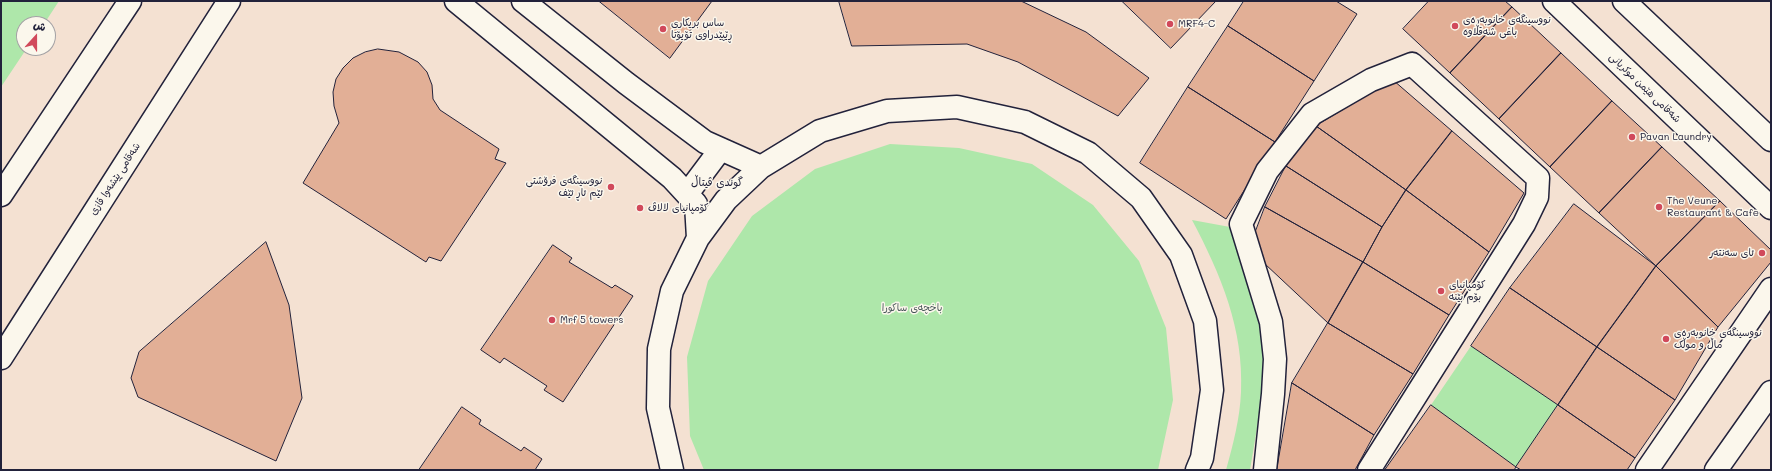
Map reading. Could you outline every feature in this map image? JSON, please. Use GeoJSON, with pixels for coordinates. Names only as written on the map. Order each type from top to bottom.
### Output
{"type":"FeatureCollection","features":[{"type":"Feature","properties":{"kind":"main road"},"geometry":{"type":"LineString","coordinates":[[1,196],[130,1]]}},
{"type":"Feature","properties":{"kind":"main road","name":"شەقامی پێشەوا قازی"},"geometry":{"type":"LineString","coordinates":[[1,358],[229,1]]}},
{"type":"Feature","properties":{"kind":"main road"},"geometry":{"type":"LineString","coordinates":[[456,1],[672,178],[696,204],[698,238]]}},
{"type":"Feature","properties":{"kind":"main road"},"geometry":{"type":"LineString","coordinates":[[523,1],[658,108],[705,142],[761,167]]}},
{"type":"Feature","properties":{"kind":"main road","name":"شەقامی هێمن موکریانی"},"geometry":{"type":"LineString","coordinates":[[1554,1],[1771,208]]}},
{"type":"Feature","properties":{"kind":"main road"},"geometry":{"type":"LineString","coordinates":[[1624,1],[1771,140]]}},
{"type":"Feature","properties":{"kind":"main road"},"geometry":{"type":"LineString","coordinates":[[1264,470],[1273,401],[1275,359],[1270,322],[1241,224],[1267,171],[1312,114],[1371,80],[1412,64],[1538,178],[1537,197],[1524,224],[1369,470]]}},
{"type":"Feature","properties":{"kind":"main road"},"geometry":{"type":"LineString","coordinates":[[672,470],[658,408],[659,349],[672,291],[698,238],[726,200],[761,167],[820,131],[887,110],[957,107],[1025,122],[1088,153],[1141,198],[1181,255],[1205,321],[1212,390],[1202,458],[1197,470]]}},
{"type":"Feature","properties":{"kind":"main road"},"geometry":{"type":"LineString","coordinates":[[687,194],[720,150]]}},
{"type":"Feature","properties":{"kind":"main road"},"geometry":{"type":"LineString","coordinates":[[1647,470],[1771,289]]}},
{"type":"Feature","properties":{"kind":"main road"},"geometry":{"type":"LineString","coordinates":[[1,370],[15,335]]}},
{"type":"Feature","properties":{"kind":"main road"},"geometry":{"type":"LineString","coordinates":[[1716,470],[1771,392]]}},
{"type":"Feature","properties":{"kind":"green space"},"geometry":{"type":"Polygon","coordinates":[[[1,1],[59,1],[49,16],[16,16],[16,56],[22,56],[1,87],[1,1]]]}},
{"type":"Feature","properties":{"kind":"green space","name":"باخچەی ساکورا"},"geometry":{"type":"Polygon","coordinates":[[[890,144],[959,148],[1032,164],[1093,205],[1139,261],[1166,328],[1173,400],[1158,470],[704,470],[690,436],[687,357],[708,281],[752,216],[815,169],[890,144]]]}},
{"type":"Feature","properties":{"kind":"green space"},"geometry":{"type":"Polygon","coordinates":[[[1192,220],[1230,227],[1248,276],[1261,326],[1263,343],[1262,388],[1250,470],[1226,470],[1236,431],[1239,412],[1241,369],[1239,346],[1221,282],[1192,220]]]}},
{"type":"Feature","properties":{"kind":"green space"},"geometry":{"type":"Polygon","coordinates":[[[1471,346],[1558,405],[1516,467],[1431,405],[1471,346]]]}},
{"type":"Feature","properties":{"kind":"building","name":"ساس بریکاری ڕێپێدراوی تۆیۆتا"},"geometry":{"type":"Polygon","coordinates":[[[599,1],[712,1],[670,58],[599,1]]]}},
{"type":"Feature","properties":{"kind":"building"},"geometry":{"type":"Polygon","coordinates":[[[839,1],[1021,1],[1086,32],[1149,78],[1118,116],[1018,62],[967,44],[852,46],[839,1]]]}},
{"type":"Feature","properties":{"kind":"building","name":"MRF4-C"},"geometry":{"type":"Polygon","coordinates":[[[1122,1],[1216,1],[1171,48],[1122,1]]]}},
{"type":"Feature","properties":{"kind":"building"},"geometry":{"type":"Polygon","coordinates":[[[1244,1],[1336,1],[1357,14],[1314,81],[1228,26],[1244,1]]]}},
{"type":"Feature","properties":{"kind":"building"},"geometry":{"type":"Polygon","coordinates":[[[1429,1],[1505,1],[1512,7],[1450,73],[1403,29],[1429,1]]]}},
{"type":"Feature","properties":{"kind":"building"},"geometry":{"type":"Polygon","coordinates":[[[1512,7],[1561,53],[1499,119],[1450,73],[1512,7]]]}},
{"type":"Feature","properties":{"kind":"building"},"geometry":{"type":"Polygon","coordinates":[[[1228,26],[1314,81],[1275,142],[1188,87],[1228,26]]]}},
{"type":"Feature","properties":{"kind":"building"},"geometry":{"type":"Polygon","coordinates":[[[378,49],[399,52],[418,62],[427,72],[432,85],[433,99],[440,110],[499,149],[495,159],[506,163],[441,261],[429,257],[426,262],[303,183],[339,123],[334,106],[333,92],[336,79],[343,68],[353,58],[365,52],[378,49]]]}},
{"type":"Feature","properties":{"kind":"building"},"geometry":{"type":"Polygon","coordinates":[[[1561,53],[1612,101],[1550,167],[1499,119],[1561,53]]]}},
{"type":"Feature","properties":{"kind":"building"},"geometry":{"type":"Polygon","coordinates":[[[1393,80],[1452,131],[1406,190],[1316,126],[1393,80]]]}},
{"type":"Feature","properties":{"kind":"building"},"geometry":{"type":"Polygon","coordinates":[[[1188,87],[1275,142],[1226,219],[1140,163],[1188,87]]]}},
{"type":"Feature","properties":{"kind":"building"},"geometry":{"type":"Polygon","coordinates":[[[1612,101],[1662,147],[1599,213],[1550,167],[1612,101]]]}},
{"type":"Feature","properties":{"kind":"building"},"geometry":{"type":"Polygon","coordinates":[[[1316,126],[1406,190],[1382,227],[1286,166],[1316,126]]]}},
{"type":"Feature","properties":{"kind":"building"},"geometry":{"type":"Polygon","coordinates":[[[1452,131],[1524,193],[1489,252],[1406,190],[1452,131]]]}},
{"type":"Feature","properties":{"kind":"building","name":"The Veune Restaurant & Cafe"},"geometry":{"type":"Polygon","coordinates":[[[1662,147],[1720,201],[1656,266],[1599,213],[1662,147]]]}},
{"type":"Feature","properties":{"kind":"building"},"geometry":{"type":"Polygon","coordinates":[[[1286,166],[1382,227],[1363,262],[1265,207],[1286,166]]]}},
{"type":"Feature","properties":{"kind":"building"},"geometry":{"type":"Polygon","coordinates":[[[1406,190],[1489,252],[1449,315],[1363,262],[1382,227],[1406,190]]]}},
{"type":"Feature","properties":{"kind":"building"},"geometry":{"type":"Polygon","coordinates":[[[1720,201],[1771,250],[1771,262],[1718,327],[1656,266],[1720,201]]]}},
{"type":"Feature","properties":{"kind":"building"},"geometry":{"type":"Polygon","coordinates":[[[1574,204],[1656,266],[1597,347],[1510,288],[1574,204]]]}},
{"type":"Feature","properties":{"kind":"building"},"geometry":{"type":"Polygon","coordinates":[[[1265,207],[1363,262],[1328,323],[1249,249],[1265,207]]]}},
{"type":"Feature","properties":{"kind":"building"},"geometry":{"type":"Polygon","coordinates":[[[266,242],[289,305],[302,398],[276,461],[138,397],[131,378],[139,352],[266,242]]]}},
{"type":"Feature","properties":{"kind":"building"},"geometry":{"type":"Polygon","coordinates":[[[553,245],[572,258],[569,262],[612,288],[615,285],[633,296],[563,402],[544,390],[547,386],[504,358],[500,363],[481,350],[553,245]]]}},
{"type":"Feature","properties":{"kind":"building"},"geometry":{"type":"Polygon","coordinates":[[[1363,262],[1449,315],[1413,374],[1328,323],[1363,262]]]}},
{"type":"Feature","properties":{"kind":"building"},"geometry":{"type":"Polygon","coordinates":[[[1656,266],[1718,327],[1675,400],[1597,347],[1656,266]]]}},
{"type":"Feature","properties":{"kind":"building"},"geometry":{"type":"Polygon","coordinates":[[[1510,288],[1597,347],[1558,405],[1471,346],[1510,288]]]}},
{"type":"Feature","properties":{"kind":"building"},"geometry":{"type":"Polygon","coordinates":[[[1328,323],[1413,374],[1374,435],[1292,383],[1328,323]]]}},
{"type":"Feature","properties":{"kind":"building"},"geometry":{"type":"Polygon","coordinates":[[[1597,347],[1675,400],[1635,458],[1558,405],[1597,347]]]}},
{"type":"Feature","properties":{"kind":"building"},"geometry":{"type":"Polygon","coordinates":[[[1292,383],[1374,435],[1355,470],[1277,470],[1292,383]]]}},
{"type":"Feature","properties":{"kind":"building"},"geometry":{"type":"Polygon","coordinates":[[[1431,405],[1516,467],[1514,470],[1385,470],[1431,405]]]}},
{"type":"Feature","properties":{"kind":"building"},"geometry":{"type":"Polygon","coordinates":[[[1558,405],[1635,458],[1627,470],[1521,470],[1516,467],[1558,405]]]}},
{"type":"Feature","properties":{"kind":"building"},"geometry":{"type":"Polygon","coordinates":[[[462,407],[481,420],[479,424],[521,451],[524,447],[542,459],[535,470],[419,470],[462,407]]]}},
{"type":"Feature","properties":{"kind":"place","name":"MRF4-C"},"geometry":{"type":"Point","coordinates":[1170,24]}},
{"type":"Feature","properties":{"kind":"place","name":"نووسینگەی خانوبەرەی باغی شەقڵاوە"},"geometry":{"type":"Point","coordinates":[1455,26]}},
{"type":"Feature","properties":{"kind":"place","name":"ساس بریکاری ڕێپێدراوی تۆیۆتا"},"geometry":{"type":"Point","coordinates":[663,29]}},
{"type":"Feature","properties":{"kind":"place","name":"Pavan Laundry"},"geometry":{"type":"Point","coordinates":[1632,137]}},
{"type":"Feature","properties":{"kind":"place","name":"نووسینگەی فرۆشتی ئێم ئاڕ ئێف"},"geometry":{"type":"Point","coordinates":[611,187]}},
{"type":"Feature","properties":{"kind":"place","name":"The Veune Restaurant & Cafe"},"geometry":{"type":"Point","coordinates":[1659,207]}},
{"type":"Feature","properties":{"kind":"place","name":"کۆمپانیای لالاڤ"},"geometry":{"type":"Point","coordinates":[640,208]}},
{"type":"Feature","properties":{"kind":"place","name":"ئای سەنتەر"},"geometry":{"type":"Point","coordinates":[1762,253]}},
{"type":"Feature","properties":{"kind":"place","name":"کۆمپانیای بۆم بێنە"},"geometry":{"type":"Point","coordinates":[1441,291]}},
{"type":"Feature","properties":{"kind":"place","name":"Mrf 5 towers"},"geometry":{"type":"Point","coordinates":[552,320]}},
{"type":"Feature","properties":{"kind":"place","name":"نووسینگەی خانوبەرەی ماڵ و موڵک"},"geometry":{"type":"Point","coordinates":[1666,339]}},
{"type":"Feature","properties":{"kind":"district","name":"گوندی ڤیتاڵ"},"geometry":{"type":"Point","coordinates":[717,183]}}]}
